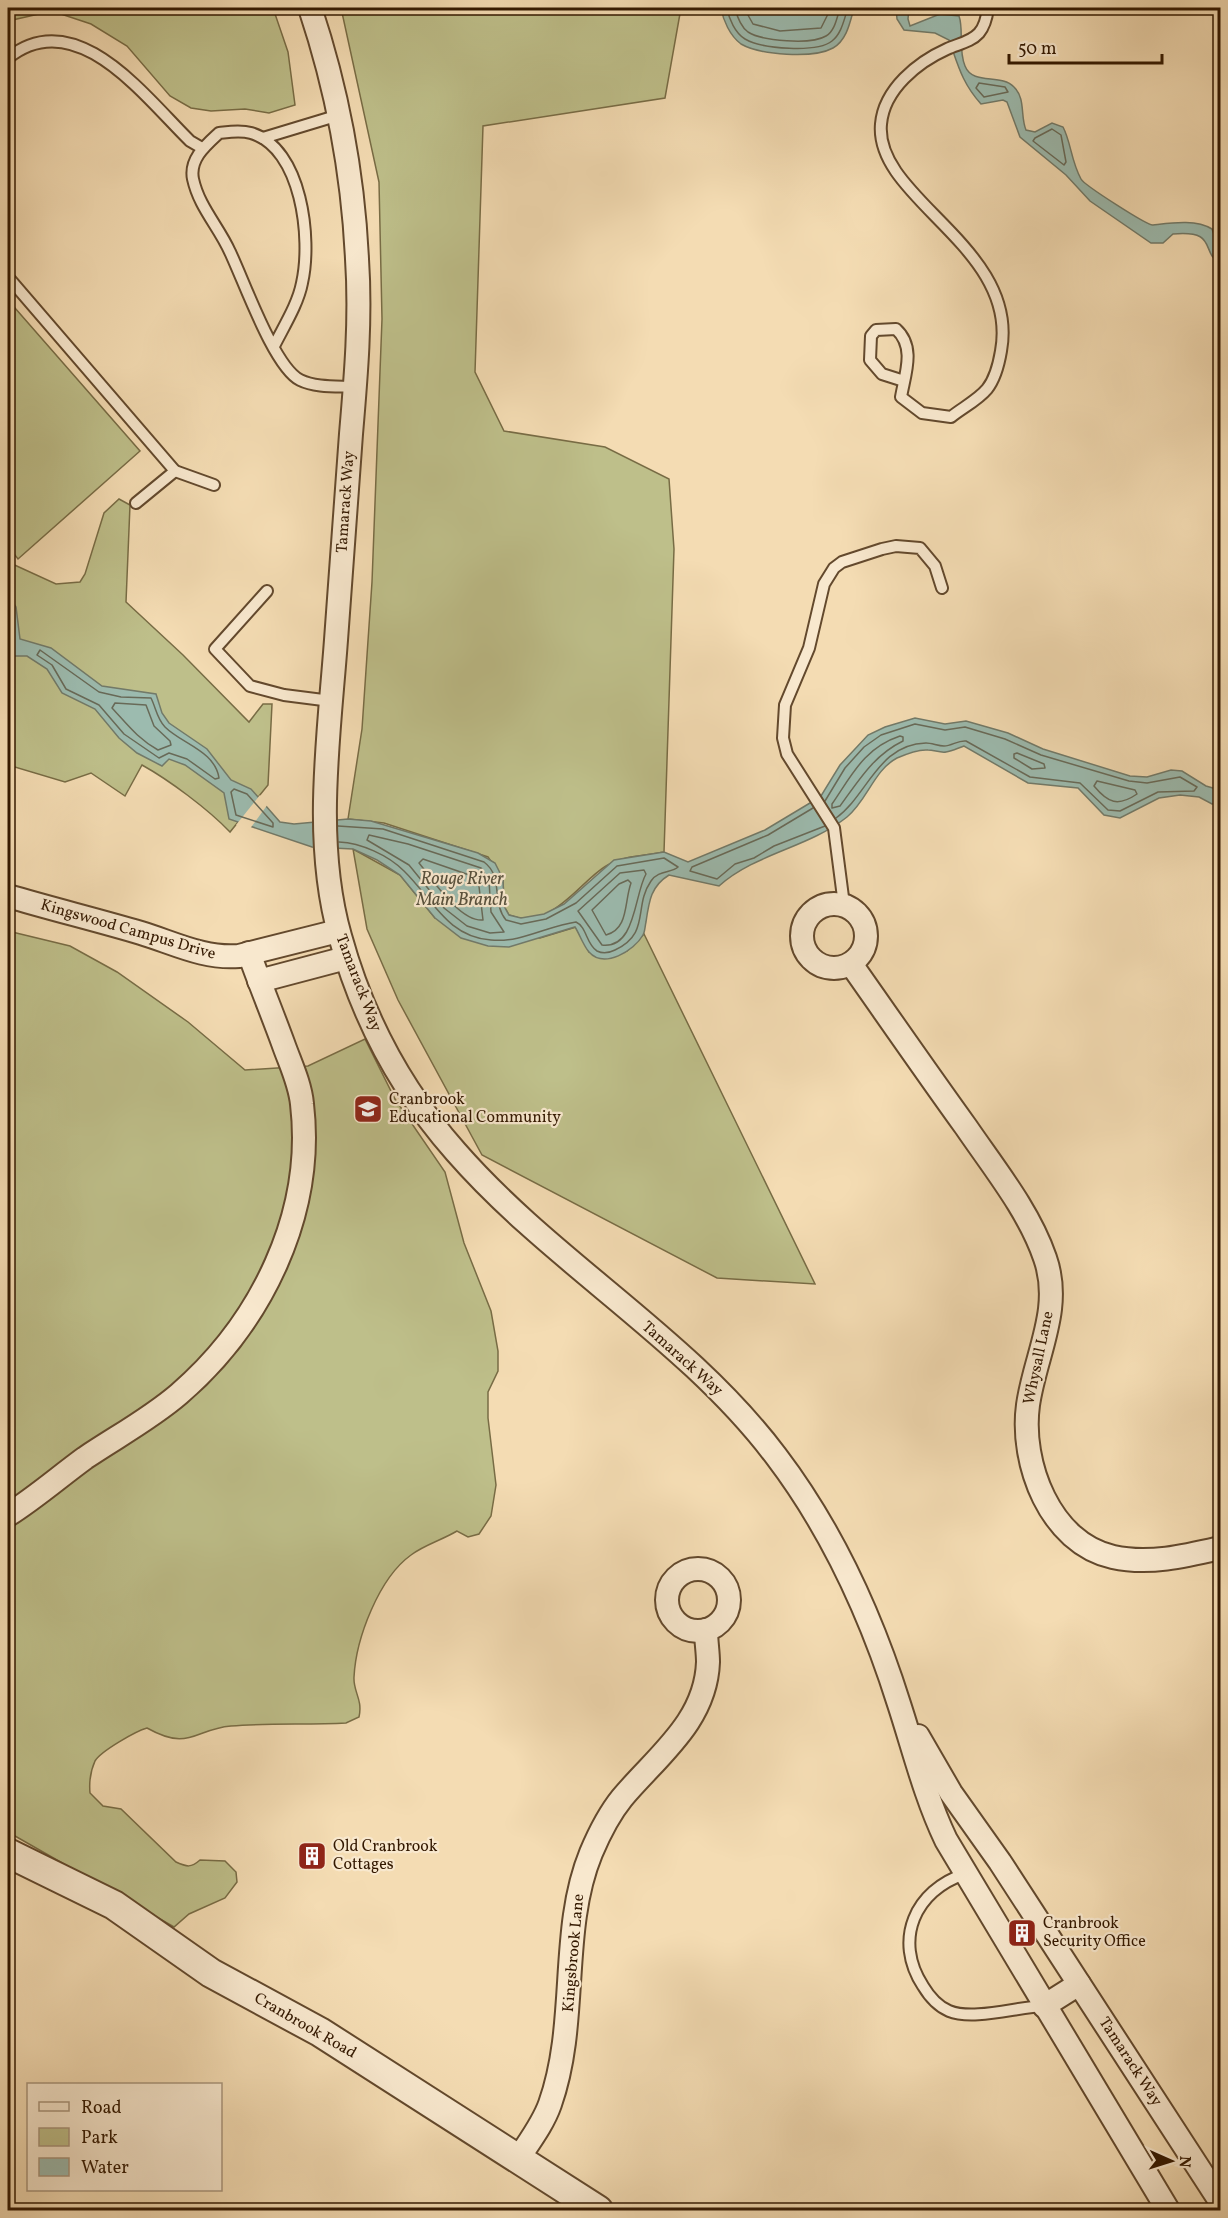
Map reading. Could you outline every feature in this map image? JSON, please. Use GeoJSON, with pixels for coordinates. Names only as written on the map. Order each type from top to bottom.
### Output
{"type":"FeatureCollection","features":[{"type":"Feature","properties":{"kind":"street","name":"Tamarack Way"},"geometry":{"type":"LineString","coordinates":[[309,8],[339,116],[352,191],[358,262],[355,387],[326,787],[328,874],[338,931],[346,958],[388,1057],[424,1113],[457,1154],[513,1209],[724,1396],[778,1458],[824,1526],[850,1577],[898,1701],[930,1806],[965,1874],[1168,2211]]}},
{"type":"Feature","properties":{"kind":"street","name":"Kingswood Campus Drive"},"geometry":{"type":"LineString","coordinates":[[8,896],[141,933],[206,955],[230,957],[249,954],[338,931]]}},
{"type":"Feature","properties":{"kind":"street"},"geometry":{"type":"LineString","coordinates":[[827,904],[844,904],[856,911],[866,928],[864,948],[851,964],[842,968],[822,966],[813,960],[802,943],[804,923],[810,914],[827,904]]}},
{"type":"Feature","properties":{"kind":"street"},"geometry":{"type":"LineString","coordinates":[[8,1515],[78,1463],[168,1403],[188,1386],[221,1350],[249,1314],[278,1263],[290,1230],[298,1194],[303,1113],[295,1075],[249,954]]}},
{"type":"Feature","properties":{"kind":"street"},"geometry":{"type":"LineString","coordinates":[[259,981],[346,958]]}},
{"type":"Feature","properties":{"kind":"street","name":"Whysall Lane"},"geometry":{"type":"LineString","coordinates":[[851,964],[994,1168],[1030,1227],[1046,1259],[1052,1300],[1029,1401],[1027,1429],[1035,1476],[1051,1508],[1079,1542],[1090,1550],[1115,1558],[1153,1560],[1221,1548]]}},
{"type":"Feature","properties":{"kind":"street","name":"Kingsbrook Lane"},"geometry":{"type":"LineString","coordinates":[[518,2160],[544,2117],[560,2069],[570,1995],[575,1916],[584,1871],[613,1810],[672,1745],[693,1713],[701,1695],[708,1664],[706,1630]]}},
{"type":"Feature","properties":{"kind":"street","name":"Tamarack Way"},"geometry":{"type":"LineString","coordinates":[[898,1701],[951,1792],[1000,1862],[1221,2201]]}},
{"type":"Feature","properties":{"kind":"street","name":"Cranbrook Road"},"geometry":{"type":"LineString","coordinates":[[8,1853],[114,1905],[211,1972],[320,2032],[598,2211]]}},
{"type":"Feature","properties":{"kind":"street"},"geometry":{"type":"LineString","coordinates":[[965,1874],[1000,1862]]}},
{"type":"Feature","properties":{"kind":"street"},"geometry":{"type":"LineString","coordinates":[[1044,2006],[1079,1984]]}},
{"type":"Feature","properties":{"kind":"lane"},"geometry":{"type":"LineString","coordinates":[[904,381],[882,374],[870,360],[869,349],[876,330],[896,329],[905,337],[908,351],[902,397],[922,413],[951,417],[987,388],[998,366],[1002,342],[1002,316],[987,278],[946,225],[900,178],[885,155],[881,140],[883,111],[900,83],[914,69],[946,49],[969,40],[981,32],[988,8]]}},
{"type":"Feature","properties":{"kind":"lane"},"geometry":{"type":"LineString","coordinates":[[8,58],[14,53],[50,40],[72,42],[104,58],[190,141],[202,148]]}},
{"type":"Feature","properties":{"kind":"lane"},"geometry":{"type":"LineString","coordinates":[[263,138],[339,116]]}},
{"type":"Feature","properties":{"kind":"lane"},"geometry":{"type":"LineString","coordinates":[[274,346],[302,283],[304,227],[294,176],[283,158],[263,138],[250,133],[219,134],[202,148],[194,162],[193,178],[206,213],[230,250],[274,346],[282,363],[300,380],[321,385],[355,387]]}},
{"type":"Feature","properties":{"kind":"lane"},"geometry":{"type":"LineString","coordinates":[[8,277],[175,471],[214,485]]}},
{"type":"Feature","properties":{"kind":"lane"},"geometry":{"type":"LineString","coordinates":[[136,502],[175,471]]}},
{"type":"Feature","properties":{"kind":"lane"},"geometry":{"type":"LineString","coordinates":[[844,904],[834,828],[787,754],[783,738],[785,705],[809,648],[824,584],[834,568],[842,562],[882,549],[920,548],[935,566],[942,588]]}},
{"type":"Feature","properties":{"kind":"lane"},"geometry":{"type":"LineString","coordinates":[[267,591],[215,649],[250,686],[331,701]]}},
{"type":"Feature","properties":{"kind":"lane"},"geometry":{"type":"LineString","coordinates":[[965,1874],[948,1879],[936,1888],[925,1899],[912,1921],[909,1952],[920,1982],[941,2007],[956,2013],[972,2014],[1044,2006]]}},
{"type":"Feature","properties":{"kind":"green space"},"geometry":{"type":"Polygon","coordinates":[[[8,8],[273,8],[288,52],[295,105],[269,113],[245,109],[211,111],[191,108],[170,96],[127,46],[91,24],[52,11],[8,21],[8,8]]]}},
{"type":"Feature","properties":{"kind":"green space"},"geometry":{"type":"Polygon","coordinates":[[[341,8],[681,8],[665,98],[483,126],[475,372],[504,431],[605,447],[669,479],[674,549],[664,852],[613,862],[596,873],[563,903],[538,917],[524,918],[509,915],[504,906],[503,879],[488,857],[384,823],[348,819],[362,729],[372,582],[382,319],[379,182],[341,8]]]}},
{"type":"Feature","properties":{"kind":"green space"},"geometry":{"type":"Polygon","coordinates":[[[8,300],[140,451],[18,559],[8,546],[8,300]]]}},
{"type":"Feature","properties":{"kind":"green space"},"geometry":{"type":"Polygon","coordinates":[[[119,499],[130,505],[126,602],[183,655],[249,722],[263,704],[272,704],[268,785],[230,832],[188,795],[142,765],[125,796],[91,773],[65,782],[8,765],[8,562],[56,584],[80,582],[85,574],[104,513],[119,499]]]}},
{"type":"Feature","properties":{"kind":"green space"},"geometry":{"type":"Polygon","coordinates":[[[353,849],[400,875],[435,918],[540,938],[576,927],[589,952],[627,951],[644,934],[815,1284],[717,1278],[482,1155],[398,1000],[367,929],[353,849]]]}},
{"type":"Feature","properties":{"kind":"green space"},"geometry":{"type":"Polygon","coordinates":[[[8,931],[70,946],[117,972],[188,1022],[245,1070],[308,1066],[365,1039],[395,1099],[445,1172],[464,1243],[491,1311],[498,1351],[498,1371],[488,1392],[488,1418],[496,1485],[491,1516],[479,1534],[468,1537],[457,1531],[416,1551],[399,1565],[379,1593],[364,1627],[356,1662],[354,1677],[360,1705],[359,1717],[346,1723],[231,1726],[183,1739],[161,1735],[147,1728],[119,1742],[95,1761],[90,1777],[90,1793],[103,1806],[121,1809],[176,1862],[189,1866],[200,1860],[225,1861],[236,1872],[237,1882],[225,1898],[189,1914],[174,1927],[8,1832],[8,931]]]}},
{"type":"Feature","properties":{"kind":"water"},"geometry":{"type":"Polygon","coordinates":[[[721,8],[854,8],[847,30],[838,45],[813,54],[787,54],[761,51],[741,44],[728,28],[721,8]]]}},
{"type":"Feature","properties":{"kind":"water"},"geometry":{"type":"Polygon","coordinates":[[[896,8],[909,8],[910,26],[940,14],[959,16],[965,66],[974,76],[1002,81],[1014,87],[1020,97],[1026,130],[1035,132],[1052,123],[1063,127],[1081,179],[1149,224],[1191,223],[1212,229],[1220,251],[1220,264],[1214,259],[1206,243],[1197,235],[1173,234],[1163,243],[1151,243],[1090,201],[1066,175],[1020,137],[1007,102],[1003,100],[981,104],[965,81],[949,40],[935,33],[904,30],[897,19],[896,8]]]}},
{"type":"Feature","properties":{"kind":"water","name":"Rouge River Main Branch"},"geometry":{"type":"Polygon","coordinates":[[[8,594],[16,607],[20,639],[51,648],[102,686],[156,694],[162,713],[169,723],[207,749],[231,780],[251,789],[280,822],[294,824],[348,819],[371,821],[478,853],[495,863],[503,879],[504,906],[509,915],[521,918],[544,914],[564,904],[614,860],[664,852],[688,862],[765,830],[821,796],[840,765],[868,735],[915,718],[945,724],[966,721],[1008,733],[1043,749],[1130,776],[1147,777],[1171,770],[1182,771],[1206,786],[1220,790],[1220,803],[1212,804],[1199,797],[1180,795],[1159,798],[1120,818],[1104,815],[1078,788],[1028,783],[964,746],[946,752],[916,751],[889,763],[854,810],[832,828],[749,866],[719,886],[669,875],[663,879],[652,895],[643,935],[633,947],[618,956],[602,959],[595,957],[587,949],[575,927],[509,947],[488,946],[461,938],[435,918],[400,875],[377,860],[353,849],[312,847],[229,819],[224,793],[185,765],[169,759],[162,766],[137,753],[119,738],[95,709],[62,693],[47,669],[27,656],[8,656],[8,594]]]}},
{"type":"Feature","properties":{"kind":"pier"},"geometry":{"type":"Polygon","coordinates":[[[260,795],[268,804],[249,830],[236,825],[260,795]]]}},
{"type":"Feature","properties":{"kind":"place","name":"Cranbrook Educational Community"},"geometry":{"type":"Point","coordinates":[368,1109]}},
{"type":"Feature","properties":{"kind":"place","name":"Old Cranbrook Cottages"},"geometry":{"type":"Point","coordinates":[312,1856]}},
{"type":"Feature","properties":{"kind":"place","name":"Cranbrook Security Office"},"geometry":{"type":"Point","coordinates":[1022,1933]}}]}
